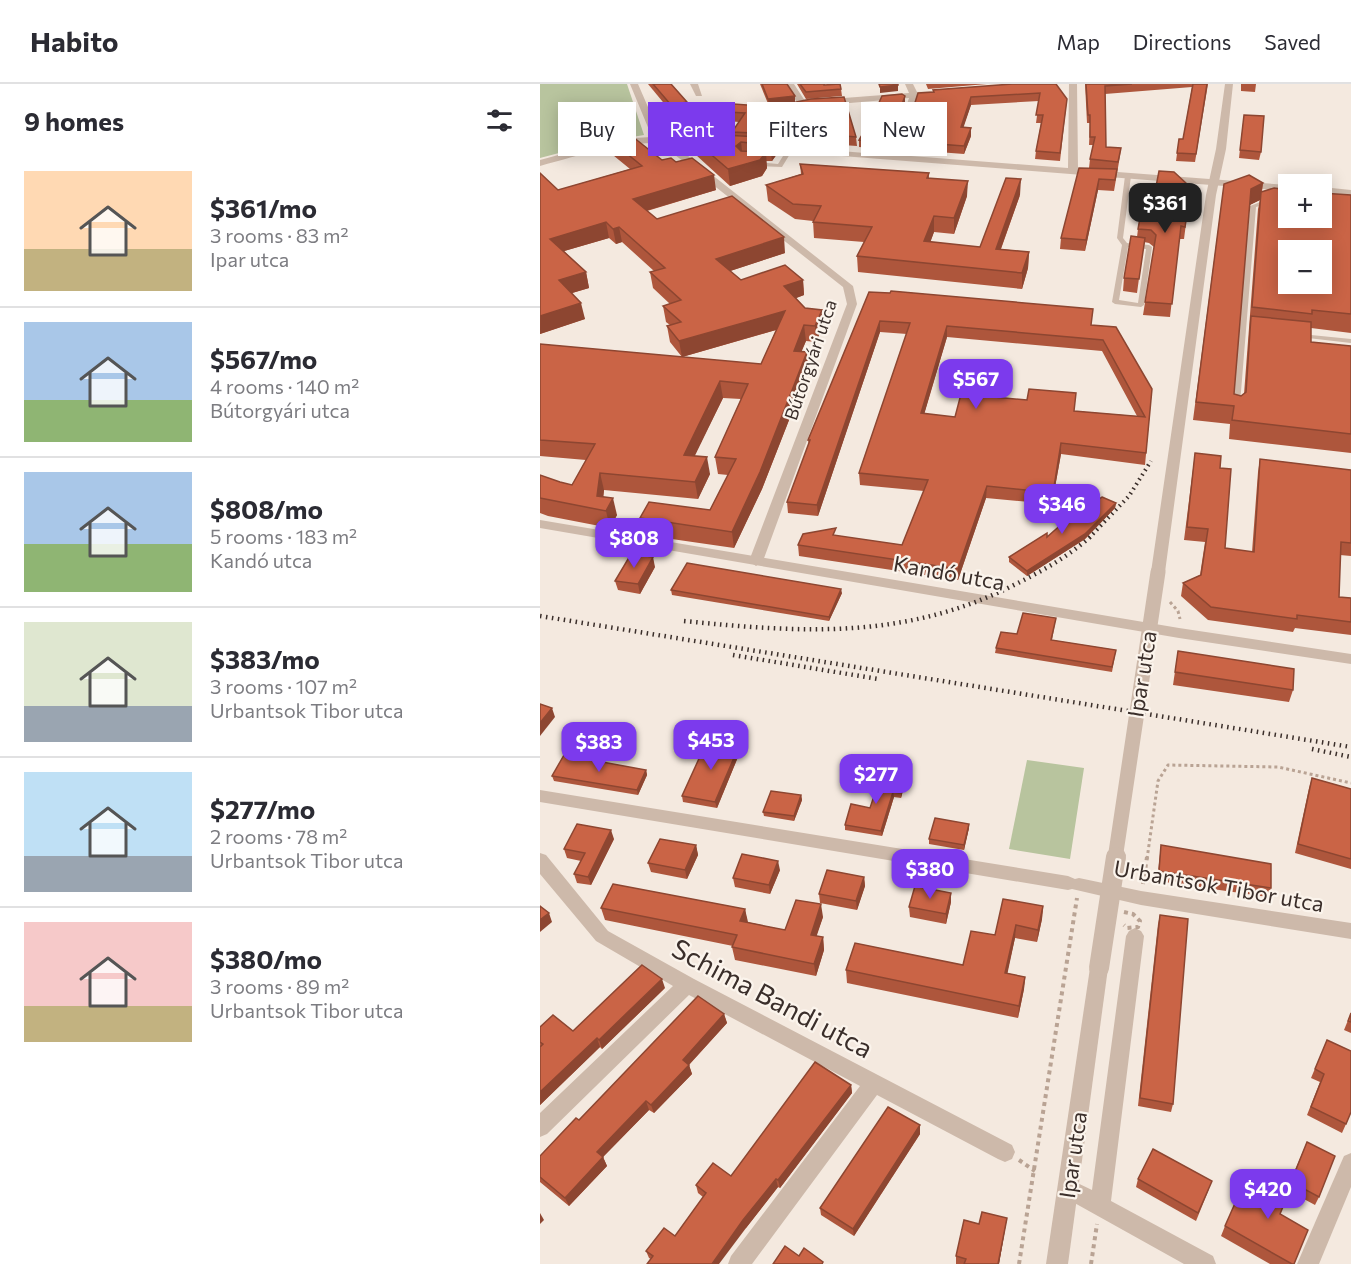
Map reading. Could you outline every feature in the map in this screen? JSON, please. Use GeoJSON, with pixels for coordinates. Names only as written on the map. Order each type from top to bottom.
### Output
{"type":"FeatureCollection","features":[{"type":"Feature","properties":{"kind":"street"},"geometry":{"type":"LineString","coordinates":[[634,84],[648,117]]}},
{"type":"Feature","properties":{"kind":"street"},"geometry":{"type":"LineString","coordinates":[[694,84],[699,94]]}},
{"type":"Feature","properties":{"kind":"street"},"geometry":{"type":"LineString","coordinates":[[790,84],[804,102]]}},
{"type":"Feature","properties":{"kind":"street"},"geometry":{"type":"LineString","coordinates":[[892,157],[914,95],[909,84]]}},
{"type":"Feature","properties":{"kind":"street"},"geometry":{"type":"LineString","coordinates":[[1073,84],[1073,171]]}},
{"type":"Feature","properties":{"kind":"street","name":"Ipar utca"},"geometry":{"type":"LineString","coordinates":[[1057,1264],[1229,84]]}},
{"type":"Feature","properties":{"kind":"street"},"geometry":{"type":"LineString","coordinates":[[830,102],[950,92]]}},
{"type":"Feature","properties":{"kind":"street"},"geometry":{"type":"LineString","coordinates":[[735,108],[744,109]]}},
{"type":"Feature","properties":{"kind":"street"},"geometry":{"type":"LineString","coordinates":[[540,163],[617,143],[648,141]]}},
{"type":"Feature","properties":{"kind":"street"},"geometry":{"type":"LineString","coordinates":[[849,154],[1278,187]]}},
{"type":"Feature","properties":{"kind":"street","name":"Bútorgyári utca"},"geometry":{"type":"LineString","coordinates":[[683,156],[848,286],[852,304],[756,561]]}},
{"type":"Feature","properties":{"kind":"street"},"geometry":{"type":"LineString","coordinates":[[1332,191],[1351,193]]}},
{"type":"Feature","properties":{"kind":"street","name":"Kandó utca"},"geometry":{"type":"LineString","coordinates":[[540,524],[1179,633],[1351,659]]}},
{"type":"Feature","properties":{"kind":"street","name":"Urbantsok Tibor utca"},"geometry":{"type":"LineString","coordinates":[[540,796],[1074,884],[1141,898],[1351,931]]}},
{"type":"Feature","properties":{"kind":"street","name":"Schima Bandi utca"},"geometry":{"type":"LineString","coordinates":[[543,870],[602,936],[687,985],[1005,1152]]}},
{"type":"Feature","properties":{"kind":"street","name":"Ipar utca"},"geometry":{"type":"LineString","coordinates":[[1100,1205],[1129,928]]}},
{"type":"Feature","properties":{"kind":"street"},"geometry":{"type":"LineString","coordinates":[[540,1127],[687,985]]}},
{"type":"Feature","properties":{"kind":"street"},"geometry":{"type":"LineString","coordinates":[[739,1264],[874,1084]]}},
{"type":"Feature","properties":{"kind":"street"},"geometry":{"type":"LineString","coordinates":[[1308,1264],[1351,1163]]}},
{"type":"Feature","properties":{"kind":"street"},"geometry":{"type":"LineString","coordinates":[[1069,1189],[1205,1264]]}},
{"type":"Feature","properties":{"kind":"lane"},"geometry":{"type":"LineString","coordinates":[[743,163],[780,166],[786,156]]}},
{"type":"Feature","properties":{"kind":"lane"},"geometry":{"type":"LineString","coordinates":[[1125,245],[1149,247],[1141,305],[1114,302],[1125,245],[1120,238],[1128,176]]}},
{"type":"Feature","properties":{"kind":"lane"},"geometry":{"type":"LineString","coordinates":[[1236,410],[1253,206],[1268,201],[1278,201]]}},
{"type":"Feature","properties":{"kind":"lane"},"geometry":{"type":"LineString","coordinates":[[1242,329],[1253,331]]}},
{"type":"Feature","properties":{"kind":"lane"},"geometry":{"type":"LineString","coordinates":[[1296,335],[1351,341]]}},
{"type":"Feature","properties":{"kind":"path"},"geometry":{"type":"LineString","coordinates":[[1129,928],[1143,918],[1141,898],[1158,781],[1168,765],[1278,766],[1351,783]]}},
{"type":"Feature","properties":{"kind":"path"},"geometry":{"type":"LineString","coordinates":[[1019,1264],[1074,884]]}},
{"type":"Feature","properties":{"kind":"path"},"geometry":{"type":"LineString","coordinates":[[1107,909],[1138,917],[1140,924],[1134,929],[1127,928],[1129,928]]}},
{"type":"Feature","properties":{"kind":"path"},"geometry":{"type":"LineString","coordinates":[[1091,1264],[1100,1205]]}},
{"type":"Feature","properties":{"kind":"green space"},"geometry":{"type":"Polygon","coordinates":[[[540,84],[627,84],[633,102],[558,102],[558,153],[540,158],[540,84]]]}},
{"type":"Feature","properties":{"kind":"green space"},"geometry":{"type":"Polygon","coordinates":[[[636,111],[644,135],[636,136],[636,111]]]}},
{"type":"Feature","properties":{"kind":"green space"},"geometry":{"type":"Polygon","coordinates":[[[1027,760],[1084,768],[1070,859],[1009,849],[1027,760]]]}},
{"type":"Feature","properties":{"kind":"building"},"geometry":{"type":"Polygon","coordinates":[[[653,84],[671,84],[687,102],[668,102],[653,84]]]}},
{"type":"Feature","properties":{"kind":"building"},"geometry":{"type":"Polygon","coordinates":[[[762,84],[787,84],[795,96],[768,99],[762,84]]]}},
{"type":"Feature","properties":{"kind":"building"},"geometry":{"type":"Polygon","coordinates":[[[800,84],[840,84],[841,89],[806,92],[800,84]]]}},
{"type":"Feature","properties":{"kind":"building"},"geometry":{"type":"Polygon","coordinates":[[[879,84],[898,84],[898,85],[880,87],[879,84]]]}},
{"type":"Feature","properties":{"kind":"building"},"geometry":{"type":"Polygon","coordinates":[[[1012,84],[1056,84],[1067,99],[1060,153],[1036,151],[1043,115],[1036,115],[1040,93],[971,97],[961,127],[971,128],[964,146],[947,145],[947,102],[915,102],[918,93],[934,92],[933,90],[1012,84]]]}},
{"type":"Feature","properties":{"kind":"building"},"geometry":{"type":"Polygon","coordinates":[[[1086,84],[1132,84],[1105,86],[1106,147],[1121,148],[1118,162],[1090,159],[1095,137],[1090,137],[1086,84]]]}},
{"type":"Feature","properties":{"kind":"building"},"geometry":{"type":"Polygon","coordinates":[[[1193,84],[1207,84],[1196,154],[1177,153],[1179,139],[1183,139],[1193,84]]]}},
{"type":"Feature","properties":{"kind":"building"},"geometry":{"type":"Polygon","coordinates":[[[902,94],[905,96],[903,102],[879,102],[882,96],[902,94]]]}},
{"type":"Feature","properties":{"kind":"building"},"geometry":{"type":"Polygon","coordinates":[[[844,97],[846,102],[796,102],[844,97]]]}},
{"type":"Feature","properties":{"kind":"building"},"geometry":{"type":"Polygon","coordinates":[[[735,104],[747,105],[747,133],[735,132],[735,128],[745,113],[735,112],[735,104]]]}},
{"type":"Feature","properties":{"kind":"building"},"geometry":{"type":"Polygon","coordinates":[[[849,114],[856,137],[849,136],[849,114]]]}},
{"type":"Feature","properties":{"kind":"building"},"geometry":{"type":"Polygon","coordinates":[[[1244,115],[1264,116],[1261,152],[1240,150],[1244,115]]]}},
{"type":"Feature","properties":{"kind":"building"},"geometry":{"type":"Polygon","coordinates":[[[735,136],[747,136],[747,143],[741,142],[736,146],[741,151],[747,151],[747,156],[763,156],[760,160],[728,169],[713,156],[735,156],[735,136]]]}},
{"type":"Feature","properties":{"kind":"building"},"geometry":{"type":"Polygon","coordinates":[[[636,139],[648,149],[648,156],[657,156],[662,160],[671,158],[676,162],[692,158],[714,175],[633,199],[657,219],[732,196],[784,237],[716,259],[741,280],[785,265],[803,280],[784,286],[805,308],[822,310],[815,326],[804,325],[794,351],[807,352],[760,472],[732,532],[640,518],[649,502],[710,510],[736,459],[715,457],[748,384],[720,381],[684,455],[707,457],[695,482],[600,473],[597,496],[613,498],[606,511],[540,498],[540,475],[572,485],[595,444],[540,440],[540,344],[761,364],[785,311],[679,341],[667,326],[681,322],[663,306],[681,300],[650,272],[665,268],[619,227],[613,229],[606,222],[550,239],[586,272],[559,280],[581,303],[540,316],[540,173],[558,190],[642,166],[630,156],[636,156],[636,139]]]}},
{"type":"Feature","properties":{"kind":"building"},"geometry":{"type":"Polygon","coordinates":[[[800,164],[929,173],[927,178],[968,181],[954,218],[934,216],[924,241],[980,247],[1006,178],[1021,179],[996,249],[1029,252],[1022,273],[857,256],[872,227],[813,222],[821,206],[793,204],[766,185],[803,174],[800,164]]]}},
{"type":"Feature","properties":{"kind":"building"},"geometry":{"type":"Polygon","coordinates":[[[1079,168],[1117,169],[1115,180],[1099,179],[1086,240],[1061,238],[1079,168]]]}},
{"type":"Feature","properties":{"kind":"building"},"geometry":{"type":"Polygon","coordinates":[[[1159,171],[1174,172],[1188,185],[1182,200],[1189,200],[1185,227],[1181,226],[1172,304],[1145,302],[1156,235],[1151,230],[1138,229],[1144,196],[1154,197],[1159,171]]]}},
{"type":"Feature","properties":{"kind":"building"},"geometry":{"type":"Polygon","coordinates":[[[1249,175],[1263,183],[1251,189],[1234,394],[1241,396],[1246,392],[1251,316],[1311,322],[1311,342],[1351,346],[1351,434],[1232,420],[1234,406],[1196,402],[1224,184],[1249,175]]]}},
{"type":"Feature","properties":{"kind":"building"},"geometry":{"type":"Polygon","coordinates":[[[1278,189],[1278,228],[1332,228],[1332,194],[1351,195],[1351,314],[1312,310],[1312,314],[1252,307],[1261,192],[1278,189]]]}},
{"type":"Feature","properties":{"kind":"building"},"geometry":{"type":"Polygon","coordinates":[[[1131,236],[1145,238],[1139,279],[1124,278],[1131,236]]]}},
{"type":"Feature","properties":{"kind":"building"},"geometry":{"type":"Polygon","coordinates":[[[891,291],[1093,309],[1091,325],[1116,327],[1152,389],[1146,453],[1061,443],[1053,493],[987,486],[958,569],[798,545],[803,534],[836,528],[833,535],[902,545],[928,480],[859,473],[910,323],[880,321],[817,505],[787,502],[810,440],[808,440],[869,292],[890,293],[891,291]],[[947,326],[921,413],[955,417],[961,394],[1027,400],[1029,389],[1076,393],[1074,411],[1145,417],[1103,340],[947,326]]]}},
{"type":"Feature","properties":{"kind":"building"},"geometry":{"type":"Polygon","coordinates":[[[1195,453],[1221,456],[1220,468],[1231,469],[1225,548],[1254,552],[1260,459],[1351,470],[1351,543],[1341,542],[1339,597],[1351,598],[1351,622],[1297,615],[1297,619],[1211,607],[1183,583],[1201,575],[1208,529],[1187,527],[1195,453]]]}},
{"type":"Feature","properties":{"kind":"building"},"geometry":{"type":"Polygon","coordinates":[[[1102,497],[1116,503],[1085,534],[1027,571],[1009,557],[1047,533],[1047,537],[1064,522],[1102,497]]]}},
{"type":"Feature","properties":{"kind":"building"},"geometry":{"type":"Polygon","coordinates":[[[631,554],[653,557],[638,584],[615,581],[631,554]]]}},
{"type":"Feature","properties":{"kind":"building"},"geometry":{"type":"Polygon","coordinates":[[[687,563],[841,589],[829,617],[671,590],[687,563]]]}},
{"type":"Feature","properties":{"kind":"building"},"geometry":{"type":"Polygon","coordinates":[[[1023,613],[1056,618],[1051,640],[1116,650],[1112,667],[996,648],[1001,632],[1017,634],[1023,613]]]}},
{"type":"Feature","properties":{"kind":"building"},"geometry":{"type":"Polygon","coordinates":[[[1178,651],[1294,669],[1293,690],[1175,672],[1178,651]]]}},
{"type":"Feature","properties":{"kind":"building"},"geometry":{"type":"Polygon","coordinates":[[[540,704],[552,708],[540,723],[540,704]]]}},
{"type":"Feature","properties":{"kind":"building"},"geometry":{"type":"Polygon","coordinates":[[[707,741],[739,746],[715,802],[682,796],[707,741]]]}},
{"type":"Feature","properties":{"kind":"building"},"geometry":{"type":"Polygon","coordinates":[[[564,755],[646,770],[637,790],[552,776],[564,755]]]}},
{"type":"Feature","properties":{"kind":"building"},"geometry":{"type":"Polygon","coordinates":[[[881,775],[905,779],[901,793],[893,792],[881,831],[845,825],[851,804],[870,808],[881,775]]]}},
{"type":"Feature","properties":{"kind":"building"},"geometry":{"type":"Polygon","coordinates":[[[1312,778],[1351,789],[1351,859],[1298,844],[1312,778]]]}},
{"type":"Feature","properties":{"kind":"building"},"geometry":{"type":"Polygon","coordinates":[[[771,791],[801,795],[794,816],[763,812],[771,791]]]}},
{"type":"Feature","properties":{"kind":"building"},"geometry":{"type":"Polygon","coordinates":[[[935,818],[969,824],[964,845],[929,839],[935,818]]]}},
{"type":"Feature","properties":{"kind":"building"},"geometry":{"type":"Polygon","coordinates":[[[577,824],[611,830],[588,877],[574,874],[585,853],[564,849],[577,824]]]}},
{"type":"Feature","properties":{"kind":"building"},"geometry":{"type":"Polygon","coordinates":[[[660,839],[696,845],[685,870],[648,863],[660,839]]]}},
{"type":"Feature","properties":{"kind":"building"},"geometry":{"type":"Polygon","coordinates":[[[1161,845],[1271,864],[1271,888],[1159,871],[1161,845]]]}},
{"type":"Feature","properties":{"kind":"building"},"geometry":{"type":"Polygon","coordinates":[[[742,854],[778,861],[769,885],[733,878],[742,854]]]}},
{"type":"Feature","properties":{"kind":"building"},"geometry":{"type":"Polygon","coordinates":[[[827,870],[864,877],[856,901],[819,894],[827,870]]]}},
{"type":"Feature","properties":{"kind":"building"},"geometry":{"type":"Polygon","coordinates":[[[613,884],[745,909],[740,921],[785,930],[796,900],[821,904],[811,935],[823,937],[814,964],[732,947],[737,935],[601,908],[613,884]]]}},
{"type":"Feature","properties":{"kind":"building"},"geometry":{"type":"Polygon","coordinates":[[[915,886],[951,893],[946,914],[909,907],[915,886]]]}},
{"type":"Feature","properties":{"kind":"building"},"geometry":{"type":"Polygon","coordinates":[[[1003,899],[1043,906],[1038,930],[1016,925],[1005,973],[1025,977],[1019,1006],[846,970],[855,943],[963,965],[971,931],[995,935],[1003,899]]]}},
{"type":"Feature","properties":{"kind":"building"},"geometry":{"type":"Polygon","coordinates":[[[540,906],[549,913],[540,920],[540,906]]]}},
{"type":"Feature","properties":{"kind":"building"},"geometry":{"type":"Polygon","coordinates":[[[1160,915],[1188,919],[1173,1104],[1140,1098],[1160,915]]]}},
{"type":"Feature","properties":{"kind":"building"},"geometry":{"type":"Polygon","coordinates":[[[642,965],[662,979],[599,1040],[597,1038],[540,1092],[540,1047],[543,1044],[540,1042],[540,1027],[553,1015],[573,1031],[642,965]]]}},
{"type":"Feature","properties":{"kind":"building"},"geometry":{"type":"Polygon","coordinates":[[[698,996],[724,1014],[683,1060],[689,1065],[651,1105],[646,1101],[597,1152],[603,1157],[565,1198],[540,1177],[540,1156],[576,1118],[579,1120],[698,996]]]}},
{"type":"Feature","properties":{"kind":"building"},"geometry":{"type":"Polygon","coordinates":[[[1327,1040],[1351,1051],[1351,1112],[1346,1124],[1311,1107],[1324,1074],[1315,1069],[1327,1040]]]}},
{"type":"Feature","properties":{"kind":"building"},"geometry":{"type":"Polygon","coordinates":[[[815,1062],[851,1085],[778,1180],[776,1179],[743,1220],[712,1264],[647,1264],[653,1256],[646,1251],[664,1228],[675,1236],[706,1193],[696,1185],[713,1163],[731,1176],[815,1062]]]}},
{"type":"Feature","properties":{"kind":"building"},"geometry":{"type":"Polygon","coordinates":[[[888,1107],[920,1125],[853,1229],[820,1208],[888,1107]]]}},
{"type":"Feature","properties":{"kind":"building"},"geometry":{"type":"Polygon","coordinates":[[[1307,1142],[1335,1156],[1319,1197],[1291,1182],[1307,1142]]]}},
{"type":"Feature","properties":{"kind":"building"},"geometry":{"type":"Polygon","coordinates":[[[1153,1149],[1212,1181],[1198,1213],[1138,1179],[1153,1149]]]}},
{"type":"Feature","properties":{"kind":"building"},"geometry":{"type":"Polygon","coordinates":[[[1265,1172],[1292,1185],[1280,1214],[1308,1230],[1294,1264],[1225,1226],[1240,1192],[1254,1200],[1265,1172]]]}},
{"type":"Feature","properties":{"kind":"building"},"geometry":{"type":"Polygon","coordinates":[[[982,1212],[1007,1218],[998,1264],[964,1264],[966,1259],[956,1256],[964,1220],[979,1224],[982,1212]]]}},
{"type":"Feature","properties":{"kind":"building"},"geometry":{"type":"Polygon","coordinates":[[[785,1246],[799,1256],[804,1248],[823,1262],[822,1264],[773,1264],[785,1246]]]}},
{"type":"Feature","properties":{"kind":"railway"},"geometry":{"type":"LineString","coordinates":[[1091,536],[1129,496],[1151,461]]}},
{"type":"Feature","properties":{"kind":"railway"},"geometry":{"type":"LineString","coordinates":[[684,621],[813,629],[854,628],[936,615],[977,601],[1018,583],[1047,568],[1091,536]]}},
{"type":"Feature","properties":{"kind":"railway"},"geometry":{"type":"LineString","coordinates":[[540,616],[1351,747]]}},
{"type":"Feature","properties":{"kind":"railway"},"geometry":{"type":"LineString","coordinates":[[733,655],[878,679]]}},
{"type":"Feature","properties":{"kind":"railway"},"geometry":{"type":"LineString","coordinates":[[1312,749],[1351,757]]}}]}
